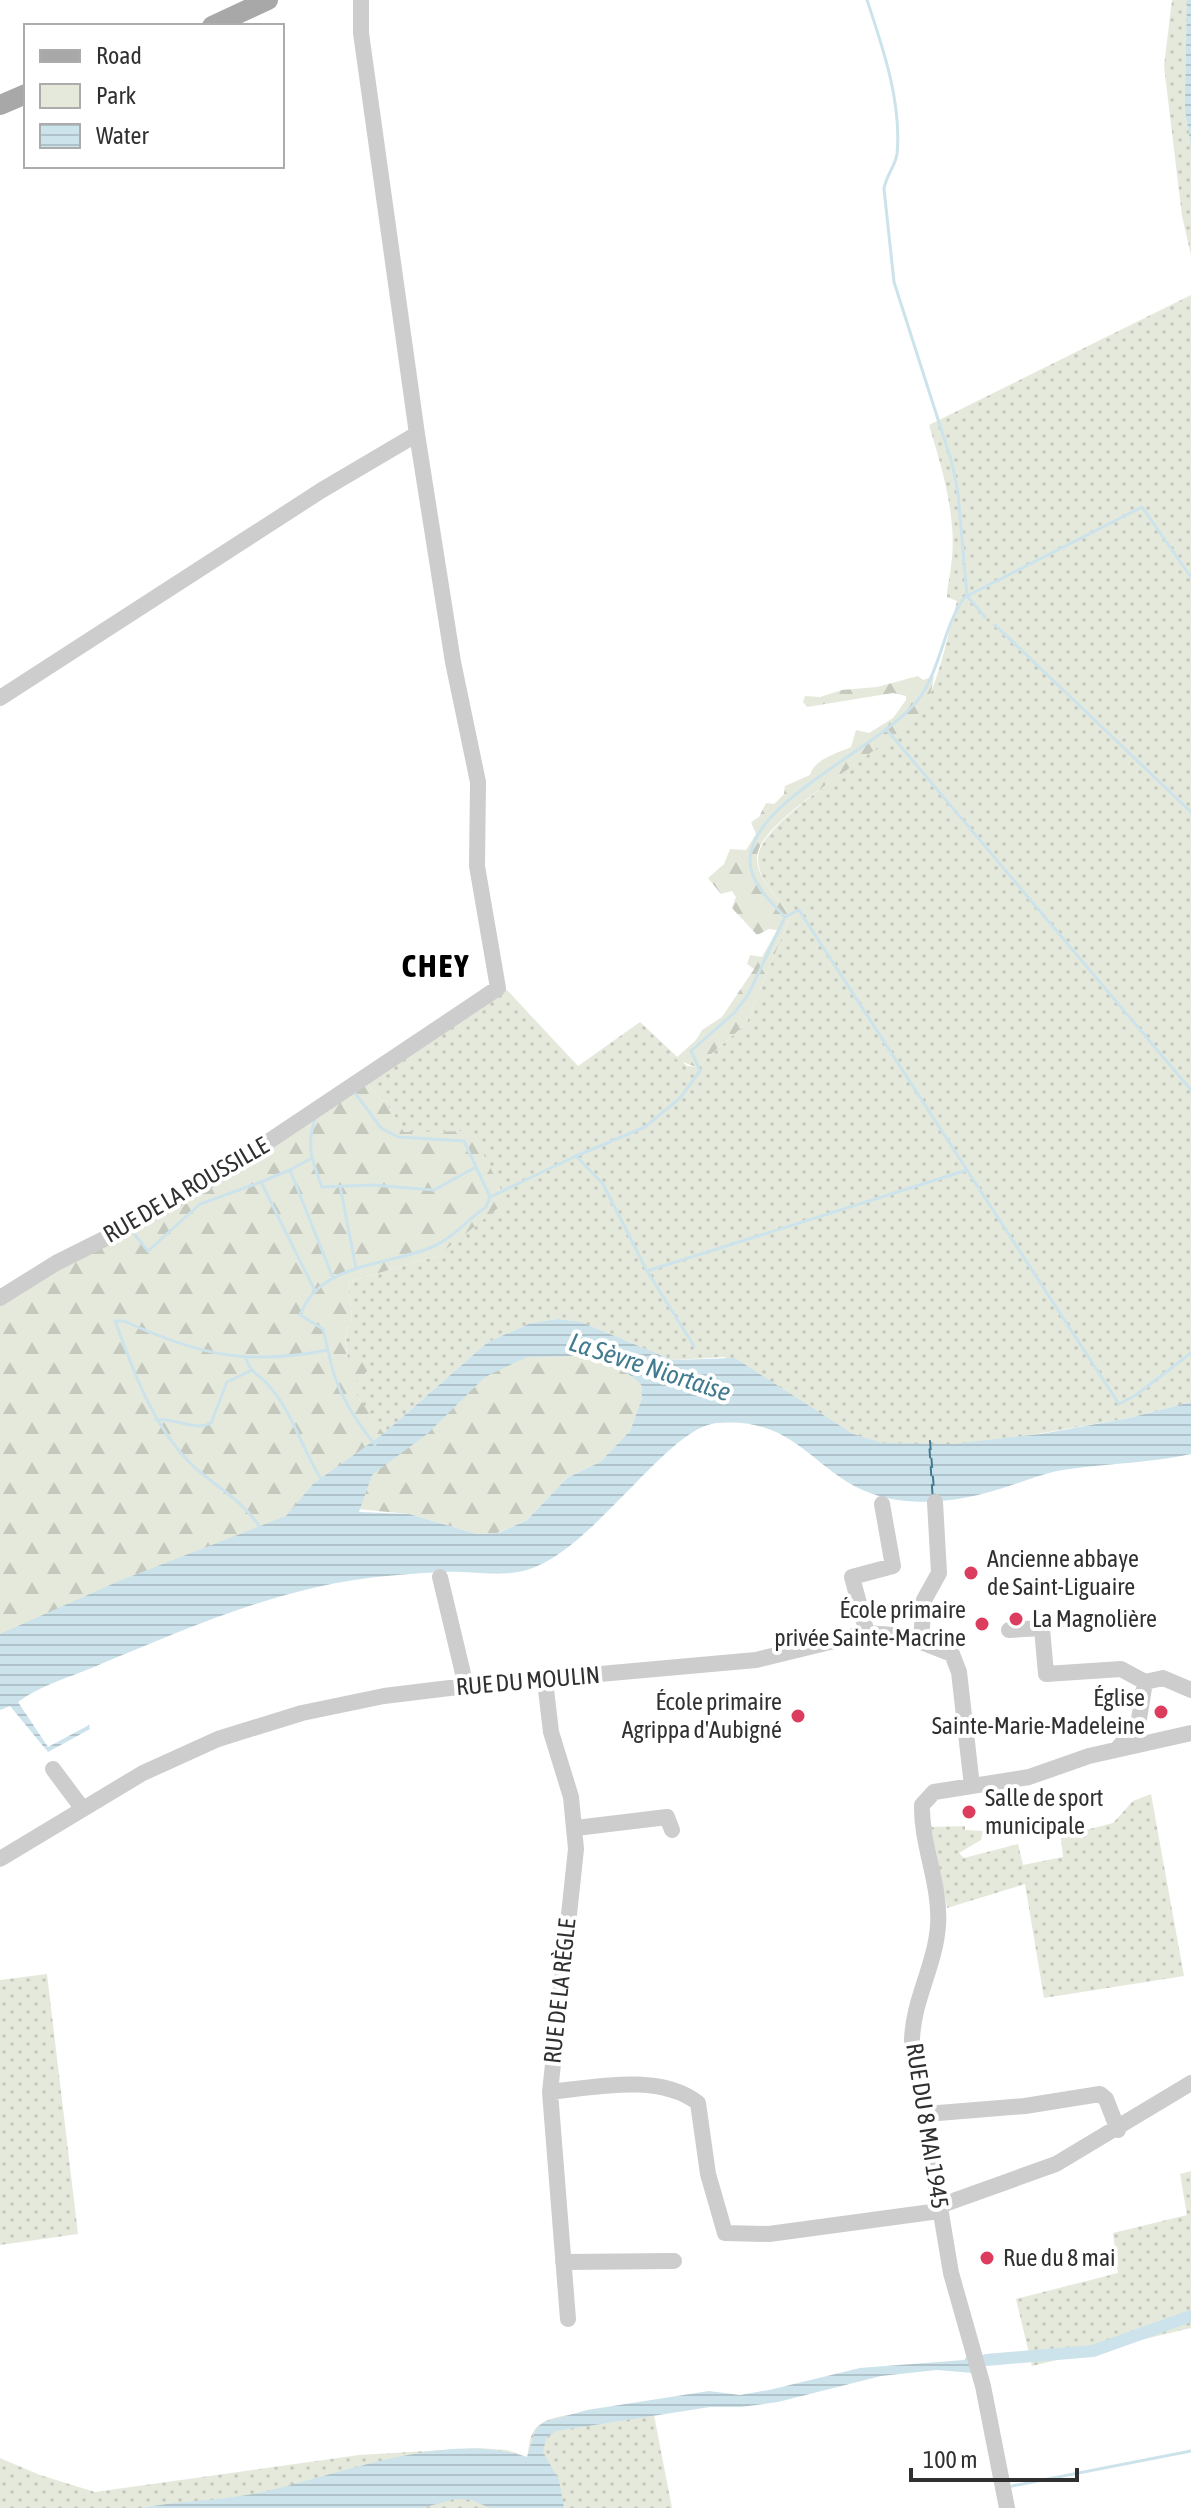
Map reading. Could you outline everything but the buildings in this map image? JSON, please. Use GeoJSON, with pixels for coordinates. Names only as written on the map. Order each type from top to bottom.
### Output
{"type":"FeatureCollection","features":[{"type":"Feature","properties":{"kind":"main road"},"geometry":{"type":"LineString","coordinates":[[216,24],[268,0]]}},
{"type":"Feature","properties":{"kind":"main road"},"geometry":{"type":"LineString","coordinates":[[0,105],[24,95]]}},
{"type":"Feature","properties":{"kind":"street"},"geometry":{"type":"LineString","coordinates":[[0,698],[322,490],[417,434],[361,33],[361,0]]}},
{"type":"Feature","properties":{"kind":"street","name":"RUE DE LA ROUSSILLE"},"geometry":{"type":"LineString","coordinates":[[0,1298],[56,1263],[130,1226],[217,1176],[498,988],[477,866],[478,782],[453,662],[417,434]]}},
{"type":"Feature","properties":{"kind":"street"},"geometry":{"type":"LineString","coordinates":[[921,1640],[924,1600],[939,1573],[935,1502]]}},
{"type":"Feature","properties":{"kind":"street"},"geometry":{"type":"LineString","coordinates":[[867,1633],[852,1577],[893,1566],[882,1504]]}},
{"type":"Feature","properties":{"kind":"street"},"geometry":{"type":"LineString","coordinates":[[440,1577],[466,1686]]}},
{"type":"Feature","properties":{"kind":"street"},"geometry":{"type":"LineString","coordinates":[[1009,1630],[1042,1628],[1046,1674],[1121,1669],[1145,1682],[1163,1678],[1191,1690]]}},
{"type":"Feature","properties":{"kind":"street","name":"RUE DU MOULIN"},"geometry":{"type":"LineString","coordinates":[[0,1859],[143,1773],[264,1722],[384,1696],[756,1660],[867,1633],[921,1640],[952,1654],[959,1672],[972,1786]]}},
{"type":"Feature","properties":{"kind":"street","name":"RUE DE LA RÈGLE"},"geometry":{"type":"LineString","coordinates":[[545,1681],[551,1732],[571,1797],[576,1828],[550,2092],[594,2087],[673,2087],[698,2103],[708,2174],[725,2233],[769,2234],[939,2209]]}},
{"type":"Feature","properties":{"kind":"street"},"geometry":{"type":"LineString","coordinates":[[1145,1682],[1138,1725],[1141,1737],[1150,1744]]}},
{"type":"Feature","properties":{"kind":"street"},"geometry":{"type":"LineString","coordinates":[[1117,1749],[1138,1725]]}},
{"type":"Feature","properties":{"kind":"street","name":"RUE DU 8 MAI 1945"},"geometry":{"type":"LineString","coordinates":[[1007,2508],[983,2386],[951,2273],[913,2027],[937,1939],[939,1911],[922,1805],[934,1792],[1029,1777],[1117,1749],[1191,1733]]}},
{"type":"Feature","properties":{"kind":"street"},"geometry":{"type":"LineString","coordinates":[[53,1769],[82,1808]]}},
{"type":"Feature","properties":{"kind":"street"},"geometry":{"type":"LineString","coordinates":[[576,1828],[667,1817],[672,1830]]}},
{"type":"Feature","properties":{"kind":"street"},"geometry":{"type":"LineString","coordinates":[[939,2209],[1043,2170],[1118,2130],[1191,2083]]}},
{"type":"Feature","properties":{"kind":"street"},"geometry":{"type":"LineString","coordinates":[[550,2092],[568,2319]]}},
{"type":"Feature","properties":{"kind":"street"},"geometry":{"type":"LineString","coordinates":[[926,2114],[1025,2106],[1100,2094],[1106,2099],[1118,2130]]}},
{"type":"Feature","properties":{"kind":"street"},"geometry":{"type":"LineString","coordinates":[[563,2262],[674,2261]]}},
{"type":"Feature","properties":{"kind":"green space"},"geometry":{"type":"Polygon","coordinates":[[[1172,0],[1191,0],[1191,255],[1182,216],[1164,66],[1172,0]]]}},
{"type":"Feature","properties":{"kind":"green space"},"geometry":{"type":"Polygon","coordinates":[[[1191,295],[1191,1402],[1129,1418],[890,1460],[724,1357],[672,1360],[581,1322],[558,1319],[531,1323],[488,1342],[383,1434],[351,1387],[345,1337],[352,1317],[348,1282],[437,1256],[472,1131],[404,1133],[392,1111],[361,1077],[492,987],[507,990],[578,1066],[640,1022],[687,1066],[696,1067],[746,1024],[791,915],[761,874],[758,858],[764,842],[802,804],[920,712],[937,676],[957,601],[947,597],[953,548],[951,513],[929,425],[1191,295]]]}},
{"type":"Feature","properties":{"kind":"green space"},"geometry":{"type":"Polygon","coordinates":[[[918,676],[923,680],[934,676],[929,698],[922,710],[885,743],[802,803],[763,841],[757,857],[760,874],[791,915],[746,1024],[696,1067],[675,1059],[696,1040],[702,1030],[722,1017],[754,969],[747,964],[750,955],[762,957],[777,930],[769,929],[757,935],[732,908],[736,897],[732,891],[721,894],[708,878],[724,864],[730,849],[746,850],[756,834],[751,822],[759,817],[766,803],[774,804],[784,794],[785,786],[810,775],[812,769],[827,757],[851,747],[856,730],[869,733],[893,718],[906,700],[906,696],[893,693],[807,707],[803,702],[805,696],[820,697],[842,690],[877,687],[918,676]]]}},
{"type":"Feature","properties":{"kind":"green space"},"geometry":{"type":"Polygon","coordinates":[[[361,1077],[392,1111],[404,1132],[472,1131],[507,1201],[437,1256],[348,1282],[352,1317],[345,1337],[347,1358],[364,1360],[368,1370],[351,1387],[384,1434],[488,1342],[531,1323],[558,1319],[581,1322],[672,1360],[642,1398],[630,1431],[600,1462],[567,1478],[527,1520],[497,1533],[477,1534],[409,1514],[357,1509],[0,1645],[0,1293],[102,1239],[361,1077]]]}},
{"type":"Feature","properties":{"kind":"green space"},"geometry":{"type":"Polygon","coordinates":[[[1151,1794],[1184,1976],[1044,1998],[1025,1884],[947,1908],[931,1827],[965,1826],[965,1830],[983,1831],[981,1840],[959,1853],[964,1858],[1018,1844],[1023,1865],[1063,1857],[1060,1830],[1054,1829],[1051,1819],[1062,1818],[1066,1835],[1113,1823],[1133,1801],[1151,1794]]]}},
{"type":"Feature","properties":{"kind":"green space"},"geometry":{"type":"Polygon","coordinates":[[[47,1974],[78,2234],[0,2245],[0,1980],[47,1974]]]}},
{"type":"Feature","properties":{"kind":"green space"},"geometry":{"type":"Polygon","coordinates":[[[1191,2171],[1191,2328],[1032,2366],[1016,2299],[1118,2273],[1113,2233],[1187,2215],[1180,2174],[1191,2171]]]}},
{"type":"Feature","properties":{"kind":"green space"},"geometry":{"type":"Polygon","coordinates":[[[653,2410],[672,2508],[0,2508],[0,2458],[40,2475],[95,2492],[359,2455],[478,2448],[507,2450],[527,2457],[536,2428],[558,2417],[653,2410]]]}},
{"type":"Feature","properties":{"kind":"water"},"geometry":{"type":"Polygon","coordinates":[[[1187,0],[1191,0],[1191,147],[1185,108],[1187,0]]]}},
{"type":"Feature","properties":{"kind":"water","name":"La Sèvre Niortaise"},"geometry":{"type":"Polygon","coordinates":[[[558,1319],[581,1322],[672,1360],[735,1358],[853,1434],[883,1443],[952,1444],[1041,1434],[1129,1418],[1191,1402],[1191,1454],[1062,1470],[958,1499],[904,1501],[870,1493],[850,1484],[785,1437],[766,1428],[744,1423],[717,1423],[697,1430],[676,1445],[578,1539],[552,1558],[527,1570],[503,1574],[425,1573],[348,1581],[273,1598],[201,1623],[55,1682],[18,1702],[48,1747],[89,1725],[90,1729],[48,1752],[10,1706],[0,1710],[0,1634],[119,1581],[286,1516],[313,1484],[383,1434],[488,1342],[531,1323],[558,1319]],[[527,1357],[485,1377],[427,1434],[372,1475],[359,1512],[409,1514],[477,1534],[498,1533],[527,1520],[567,1478],[600,1462],[630,1431],[642,1398],[642,1386],[629,1374],[601,1361],[582,1357],[527,1357]]]}},
{"type":"Feature","properties":{"kind":"water"},"geometry":{"type":"Polygon","coordinates":[[[968,2355],[972,2373],[937,2370],[881,2376],[778,2402],[710,2407],[556,2431],[546,2438],[543,2452],[559,2480],[564,2508],[490,2508],[472,2500],[455,2499],[422,2508],[143,2508],[253,2494],[354,2467],[426,2452],[495,2450],[527,2457],[536,2428],[544,2422],[587,2410],[709,2391],[740,2395],[860,2368],[964,2360],[968,2355]]]}},
{"type":"Feature","properties":{"kind":"waterway"},"geometry":{"type":"LineString","coordinates":[[867,0],[890,76],[897,115],[897,154],[884,189],[894,282],[952,463],[958,493],[967,596],[1142,507],[1191,577]]}},
{"type":"Feature","properties":{"kind":"waterway"},"geometry":{"type":"LineString","coordinates":[[785,917],[762,892],[751,869],[756,838],[772,816],[796,794],[906,713],[929,682],[964,598],[967,596],[985,617]]}},
{"type":"Feature","properties":{"kind":"waterway"},"geometry":{"type":"LineString","coordinates":[[995,625],[1191,812]]}},
{"type":"Feature","properties":{"kind":"waterway"},"geometry":{"type":"LineString","coordinates":[[886,729],[1191,1090]]}},
{"type":"Feature","properties":{"kind":"waterway"},"geometry":{"type":"LineString","coordinates":[[647,1271],[603,1184],[576,1156],[645,1127],[680,1098],[700,1071],[691,1051],[735,1012],[748,995],[785,917],[799,910],[967,1170]]}},
{"type":"Feature","properties":{"kind":"waterway"},"geometry":{"type":"LineString","coordinates":[[355,1093],[381,1128],[398,1137],[464,1141],[490,1197],[576,1156]]}},
{"type":"Feature","properties":{"kind":"waterway"},"geometry":{"type":"LineString","coordinates":[[315,1119],[311,1153],[322,1187],[372,1185],[434,1190],[476,1167]]}},
{"type":"Feature","properties":{"kind":"waterway"},"geometry":{"type":"LineString","coordinates":[[310,1159],[290,1170],[333,1278]]}},
{"type":"Feature","properties":{"kind":"waterway"},"geometry":{"type":"LineString","coordinates":[[290,1170],[261,1182],[315,1291]]}},
{"type":"Feature","properties":{"kind":"waterway"},"geometry":{"type":"LineString","coordinates":[[694,1346],[647,1271],[967,1170],[1119,1404],[1136,1395],[1191,1353]]}},
{"type":"Feature","properties":{"kind":"waterway"},"geometry":{"type":"LineString","coordinates":[[135,1235],[148,1251],[200,1204],[261,1182]]}},
{"type":"Feature","properties":{"kind":"waterway"},"geometry":{"type":"LineString","coordinates":[[340,1186],[356,1268]]}},
{"type":"Feature","properties":{"kind":"waterway"},"geometry":{"type":"LineString","coordinates":[[261,1529],[237,1501],[189,1462],[164,1430],[145,1396],[115,1321],[124,1321],[176,1342],[223,1354],[272,1357],[328,1350],[323,1329],[300,1315],[310,1298],[323,1285],[357,1268],[432,1247],[486,1207],[490,1197]]}},
{"type":"Feature","properties":{"kind":"waterway"},"geometry":{"type":"LineString","coordinates":[[328,1350],[345,1400],[375,1445]]}},
{"type":"Feature","properties":{"kind":"waterway"},"geometry":{"type":"LineString","coordinates":[[246,1359],[286,1409],[323,1482]]}},
{"type":"Feature","properties":{"kind":"waterway"},"geometry":{"type":"LineString","coordinates":[[156,1420],[198,1426],[211,1423],[227,1382],[250,1371]]}},
{"type":"Feature","properties":{"kind":"waterway"},"geometry":{"type":"LineString","coordinates":[[986,2360],[1093,2351],[1191,2316]]}},
{"type":"Feature","properties":{"kind":"waterway"},"geometry":{"type":"LineString","coordinates":[[1012,2486],[1191,2451]]}},
{"type":"Feature","properties":{"kind":"ferry route"},"geometry":{"type":"LineString","coordinates":[[929,1441],[930,1441],[935,1502],[933,1502],[929,1441]]}},
{"type":"Feature","properties":{"kind":"place","name":"Ancienne abbaye de Saint-Liguaire"},"geometry":{"type":"Point","coordinates":[971,1573]}},
{"type":"Feature","properties":{"kind":"place","name":"La Magnolière"},"geometry":{"type":"Point","coordinates":[1016,1619]}},
{"type":"Feature","properties":{"kind":"place","name":"École primaire privée Sainte-Macrine"},"geometry":{"type":"Point","coordinates":[982,1624]}},
{"type":"Feature","properties":{"kind":"place","name":"Église Sainte-Marie-Madeleine"},"geometry":{"type":"Point","coordinates":[1161,1712]}},
{"type":"Feature","properties":{"kind":"place","name":"École primaire Agrippa d'Aubigné"},"geometry":{"type":"Point","coordinates":[798,1716]}},
{"type":"Feature","properties":{"kind":"place","name":"Salle de sport municipale"},"geometry":{"type":"Point","coordinates":[969,1812]}},
{"type":"Feature","properties":{"kind":"place","name":"Rue du 8 mai"},"geometry":{"type":"Point","coordinates":[987,2258]}},
{"type":"Feature","properties":{"kind":"district","name":"CHEY"},"geometry":{"type":"Point","coordinates":[436,966]}}]}
